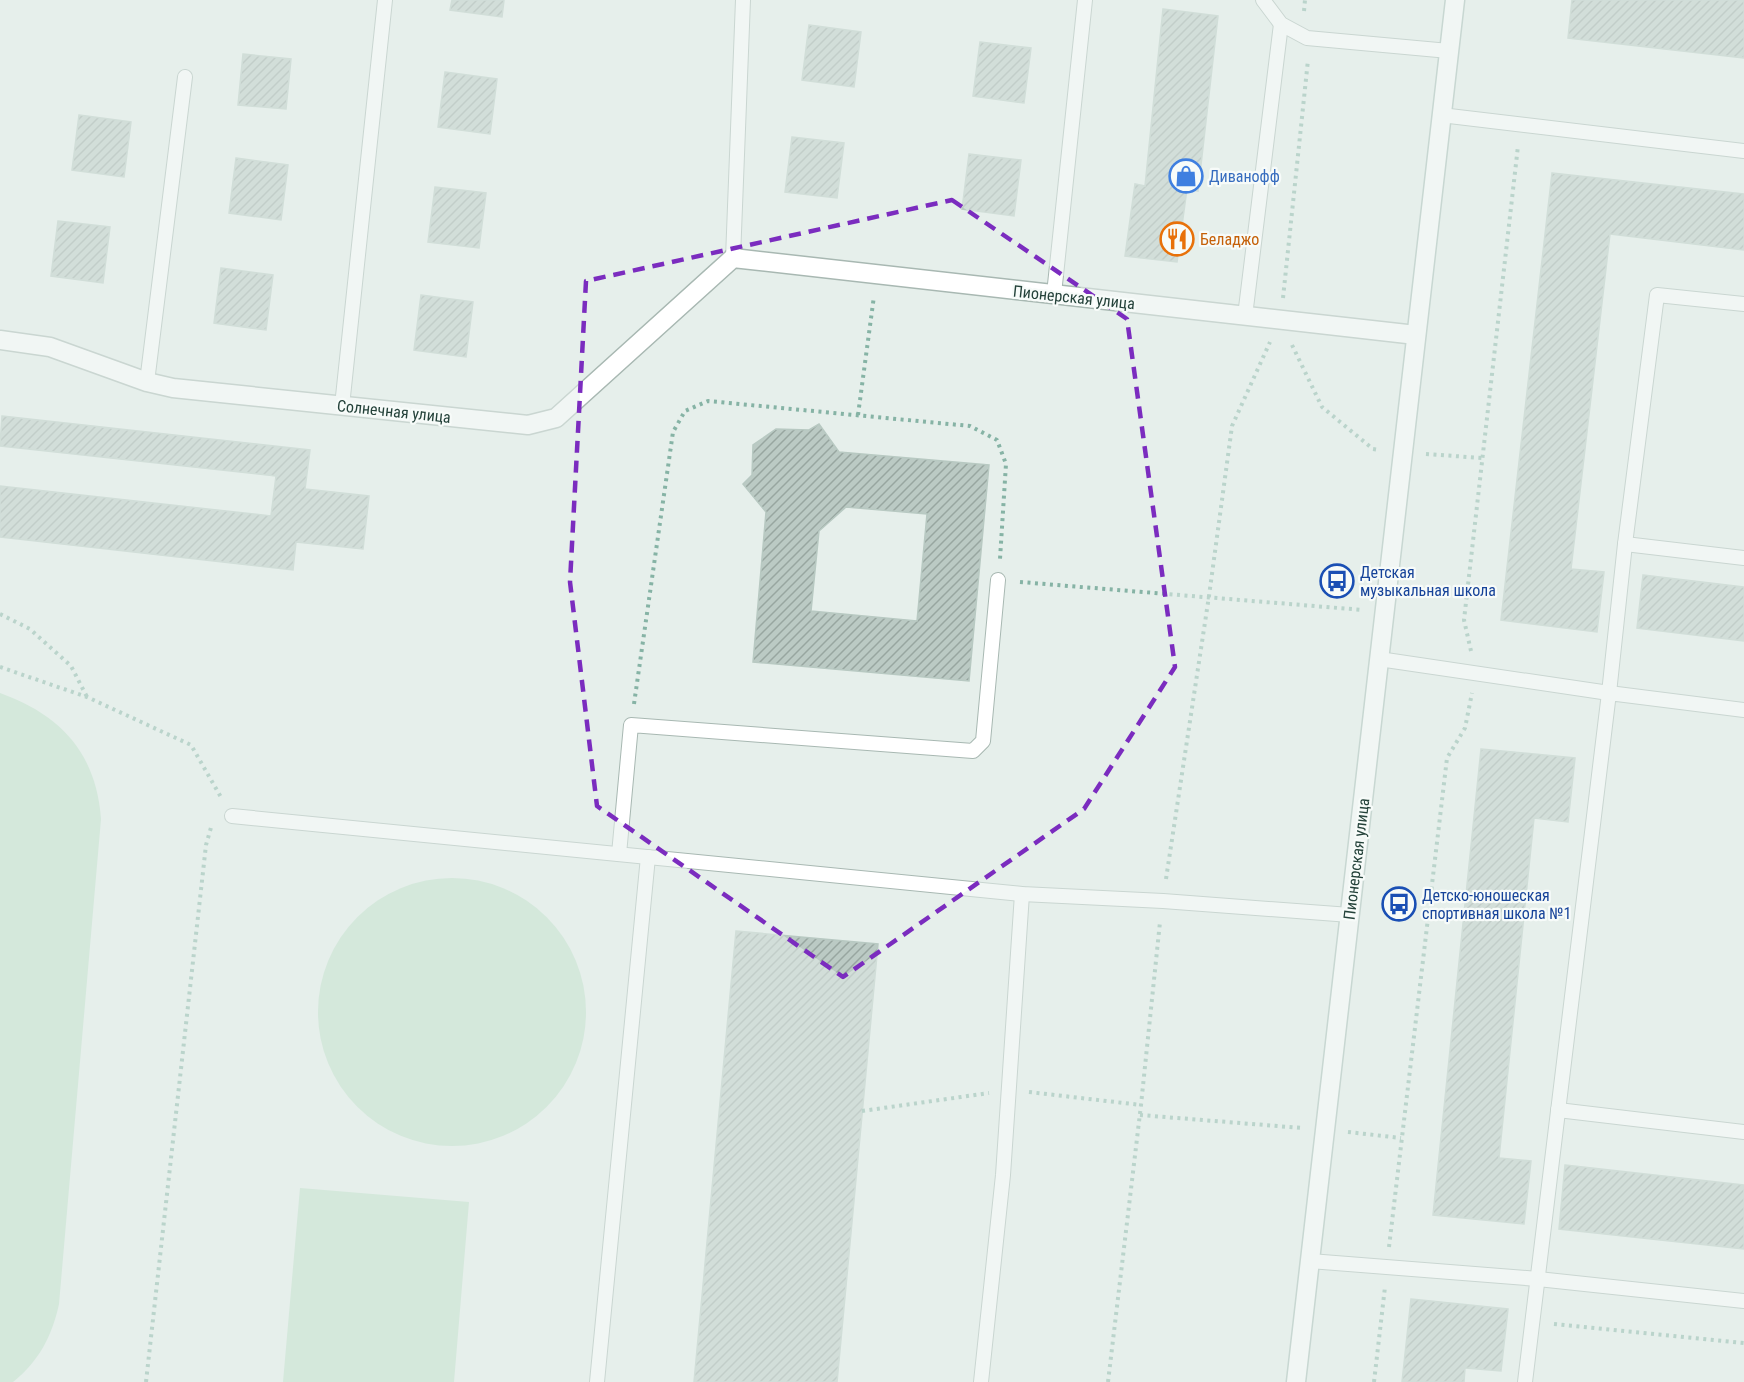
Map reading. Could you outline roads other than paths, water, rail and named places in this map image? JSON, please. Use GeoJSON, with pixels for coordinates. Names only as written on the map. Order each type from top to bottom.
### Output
{"type":"FeatureCollection","features":[{"type":"Feature","properties":{"kind":"street","name":"Пионерская улица"},"geometry":{"type":"LineString","coordinates":[[1296,1382],[1455,0]]}},
{"type":"Feature","properties":{"kind":"street","name":"Солнечная улица"},"geometry":{"type":"LineString","coordinates":[[0,340],[50,347],[147,382],[173,388],[528,425],[556,418],[733,258]]}},
{"type":"Feature","properties":{"kind":"street","name":"Пионерская улица"},"geometry":{"type":"LineString","coordinates":[[733,258],[1416,335]]}},
{"type":"Feature","properties":{"kind":"lane"},"geometry":{"type":"LineString","coordinates":[[342,406],[386,0]]}},
{"type":"Feature","properties":{"kind":"lane"},"geometry":{"type":"LineString","coordinates":[[733,258],[743,0]]}},
{"type":"Feature","properties":{"kind":"lane"},"geometry":{"type":"LineString","coordinates":[[1054,294],[1085,0]]}},
{"type":"Feature","properties":{"kind":"lane"},"geometry":{"type":"LineString","coordinates":[[1263,0],[1281,24],[1307,38],[1449,51]]}},
{"type":"Feature","properties":{"kind":"lane"},"geometry":{"type":"LineString","coordinates":[[1245,316],[1281,24]]}},
{"type":"Feature","properties":{"kind":"lane"},"geometry":{"type":"LineString","coordinates":[[147,382],[185,77]]}},
{"type":"Feature","properties":{"kind":"lane"},"geometry":{"type":"LineString","coordinates":[[1441,115],[1744,151]]}},
{"type":"Feature","properties":{"kind":"lane"},"geometry":{"type":"LineString","coordinates":[[1525,1382],[1609,693],[1625,543],[1657,295],[1744,304]]}},
{"type":"Feature","properties":{"kind":"lane"},"geometry":{"type":"LineString","coordinates":[[1625,543],[1744,558]]}},
{"type":"Feature","properties":{"kind":"lane"},"geometry":{"type":"LineString","coordinates":[[619,855],[631,725],[973,751],[983,741],[998,580]]}},
{"type":"Feature","properties":{"kind":"lane"},"geometry":{"type":"LineString","coordinates":[[1379,659],[1609,693],[1744,710]]}},
{"type":"Feature","properties":{"kind":"lane"},"geometry":{"type":"LineString","coordinates":[[232,816],[1023,894],[1163,901],[1350,915]]}},
{"type":"Feature","properties":{"kind":"lane"},"geometry":{"type":"LineString","coordinates":[[597,1382],[648,857]]}},
{"type":"Feature","properties":{"kind":"lane"},"geometry":{"type":"LineString","coordinates":[[981,1382],[1003,1175],[1023,894]]}},
{"type":"Feature","properties":{"kind":"lane"},"geometry":{"type":"LineString","coordinates":[[1558,1110],[1744,1132]]}},
{"type":"Feature","properties":{"kind":"lane"},"geometry":{"type":"LineString","coordinates":[[1310,1261],[1538,1279],[1744,1301]]}},
{"type":"Feature","properties":{"kind":"place","name":"Диванофф"},"geometry":{"type":"Point","coordinates":[1186,176]}},
{"type":"Feature","properties":{"kind":"place","name":"Беладжо"},"geometry":{"type":"Point","coordinates":[1177,239]}},
{"type":"Feature","properties":{"kind":"place","name":"Детская музыкальная школа"},"geometry":{"type":"Point","coordinates":[1337,581]}},
{"type":"Feature","properties":{"kind":"place","name":"Детско-юношеская спортивная школа №1"},"geometry":{"type":"Point","coordinates":[1399,904]}}]}
